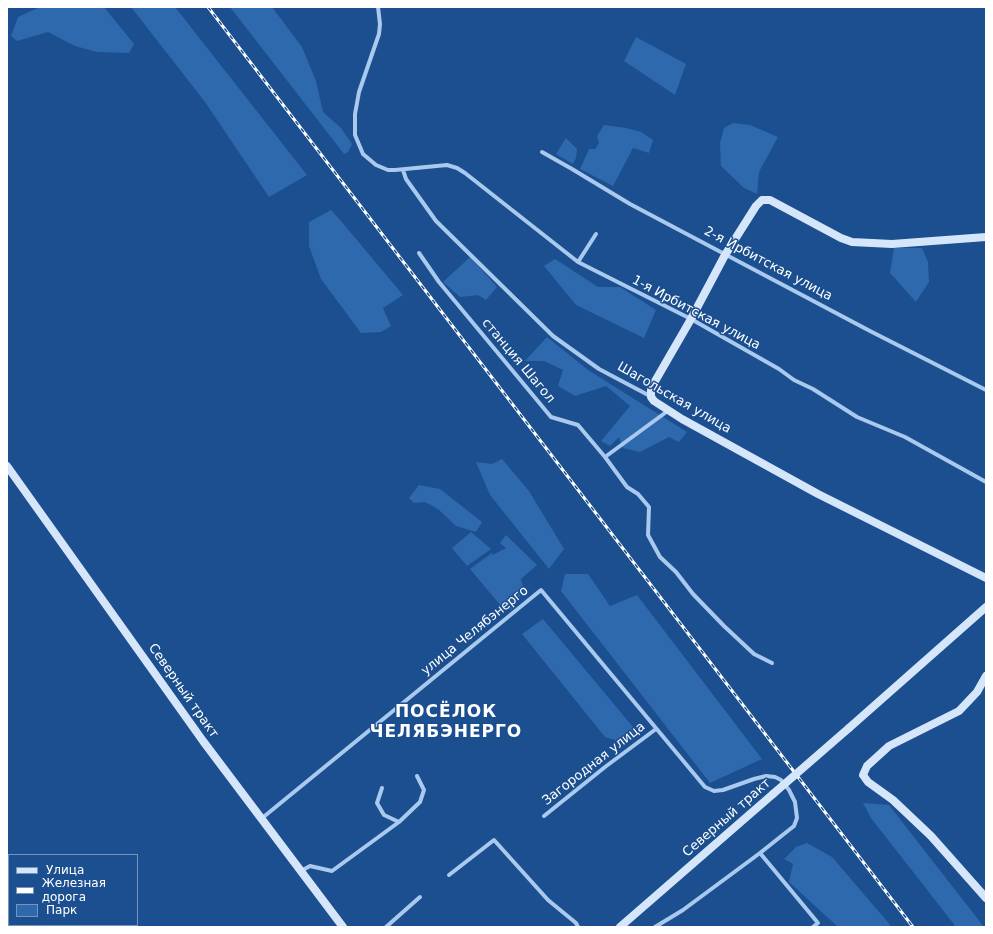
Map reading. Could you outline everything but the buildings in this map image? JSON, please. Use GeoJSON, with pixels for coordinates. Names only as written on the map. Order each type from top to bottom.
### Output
{"type":"FeatureCollection","features":[{"type":"Feature","properties":{"kind":"street","name":"1-я Ирбитская улица"},"geometry":{"type":"LineString","coordinates":[[378,7],[380,29],[359,92],[355,114],[355,135],[362,154],[376,166],[388,170],[403,170],[447,165],[457,168],[578,262],[691,319],[779,369],[794,380],[813,389],[857,417],[905,437],[986,482]]}},
{"type":"Feature","properties":{"kind":"street","name":"2-я Ирбитская улица"},"geometry":{"type":"LineString","coordinates":[[542,152],[630,204],[725,255],[870,332],[986,390]]}},
{"type":"Feature","properties":{"kind":"street","name":"Шагольская улица"},"geometry":{"type":"LineString","coordinates":[[403,170],[406,179],[436,221],[553,336],[599,369],[651,397],[654,401],[682,419],[818,494],[986,578]]}},
{"type":"Feature","properties":{"kind":"street"},"geometry":{"type":"LineString","coordinates":[[651,397],[651,390],[654,383],[691,319],[725,255],[756,206],[762,200],[767,199],[852,242],[892,244],[986,238]]}},
{"type":"Feature","properties":{"kind":"street"},"geometry":{"type":"LineString","coordinates":[[578,262],[596,234]]}},
{"type":"Feature","properties":{"kind":"street","name":"станция Шагол"},"geometry":{"type":"LineString","coordinates":[[419,253],[439,282],[551,417],[578,425],[605,457],[627,487],[638,494],[649,507],[648,535],[660,557],[676,572],[724,626],[754,654],[772,663]]}},
{"type":"Feature","properties":{"kind":"street"},"geometry":{"type":"LineString","coordinates":[[605,457],[669,410]]}},
{"type":"Feature","properties":{"kind":"street","name":"Северный тракт"},"geometry":{"type":"LineString","coordinates":[[7,466],[203,741],[343,927]]}},
{"type":"Feature","properties":{"kind":"street","name":"улица Челябэнерго"},"geometry":{"type":"LineString","coordinates":[[261,819],[541,590],[705,787],[714,791],[766,776],[775,777],[781,780],[789,790],[795,802],[796,818],[794,826],[760,853]]}},
{"type":"Feature","properties":{"kind":"street","name":"Северный тракт"},"geometry":{"type":"LineString","coordinates":[[620,927],[986,607]]}},
{"type":"Feature","properties":{"kind":"street"},"geometry":{"type":"LineString","coordinates":[[986,676],[977,692],[959,712],[889,746],[867,766],[863,775],[865,779],[893,800],[931,836],[986,898]]}},
{"type":"Feature","properties":{"kind":"street","name":"Загородная улица"},"geometry":{"type":"LineString","coordinates":[[544,816],[605,767],[656,729]]}},
{"type":"Feature","properties":{"kind":"street"},"geometry":{"type":"LineString","coordinates":[[301,871],[310,866],[332,871],[399,822],[420,802],[424,790],[417,776]]}},
{"type":"Feature","properties":{"kind":"street"},"geometry":{"type":"LineString","coordinates":[[382,788],[377,803],[384,815],[399,822]]}},
{"type":"Feature","properties":{"kind":"street"},"geometry":{"type":"LineString","coordinates":[[449,875],[494,840],[548,900],[576,923],[578,927]]}},
{"type":"Feature","properties":{"kind":"street"},"geometry":{"type":"LineString","coordinates":[[655,927],[683,910],[760,853],[818,923],[813,927]]}},
{"type":"Feature","properties":{"kind":"street"},"geometry":{"type":"LineString","coordinates":[[386,927],[420,897]]}},
{"type":"Feature","properties":{"kind":"green space"},"geometry":{"type":"Polygon","coordinates":[[[40,7],[104,7],[134,44],[129,53],[97,52],[75,46],[48,32],[17,41],[11,36],[18,17],[40,7]]]}},
{"type":"Feature","properties":{"kind":"green space"},"geometry":{"type":"Polygon","coordinates":[[[131,7],[175,7],[307,175],[269,197],[205,102],[131,7]]]}},
{"type":"Feature","properties":{"kind":"green space"},"geometry":{"type":"Polygon","coordinates":[[[230,7],[272,7],[302,47],[316,81],[323,112],[341,128],[352,144],[348,152],[344,154],[230,7]]]}},
{"type":"Feature","properties":{"kind":"green space"},"geometry":{"type":"Polygon","coordinates":[[[636,37],[686,64],[675,95],[624,61],[636,37]]]}},
{"type":"Feature","properties":{"kind":"green space"},"geometry":{"type":"Polygon","coordinates":[[[733,123],[750,125],[778,137],[759,172],[757,194],[744,188],[721,166],[720,143],[724,128],[733,123]]]}},
{"type":"Feature","properties":{"kind":"green space"},"geometry":{"type":"Polygon","coordinates":[[[604,125],[641,132],[653,140],[649,153],[633,148],[613,186],[580,169],[589,149],[595,149],[599,143],[597,136],[604,125]]]}},
{"type":"Feature","properties":{"kind":"green space"},"geometry":{"type":"Polygon","coordinates":[[[566,138],[577,149],[576,158],[573,164],[556,154],[566,138]]]}},
{"type":"Feature","properties":{"kind":"green space"},"geometry":{"type":"Polygon","coordinates":[[[331,210],[403,295],[383,308],[391,326],[381,332],[361,333],[321,279],[309,246],[309,222],[331,210]]]}},
{"type":"Feature","properties":{"kind":"green space"},"geometry":{"type":"Polygon","coordinates":[[[894,248],[922,248],[928,262],[929,282],[916,302],[890,273],[894,248]]]}},
{"type":"Feature","properties":{"kind":"green space"},"geometry":{"type":"Polygon","coordinates":[[[470,257],[497,287],[486,300],[478,295],[460,297],[443,282],[470,257]]]}},
{"type":"Feature","properties":{"kind":"green space"},"geometry":{"type":"Polygon","coordinates":[[[555,259],[598,287],[620,287],[656,310],[644,338],[576,305],[544,266],[555,259]]]}},
{"type":"Feature","properties":{"kind":"green space"},"geometry":{"type":"Polygon","coordinates":[[[547,337],[588,370],[687,432],[679,442],[669,437],[640,452],[623,448],[619,437],[610,446],[601,441],[630,406],[606,386],[575,396],[558,386],[563,370],[544,361],[525,361],[547,337]]]}},
{"type":"Feature","properties":{"kind":"green space"},"geometry":{"type":"Polygon","coordinates":[[[502,459],[529,491],[564,549],[549,569],[490,495],[476,462],[492,464],[502,459]]]}},
{"type":"Feature","properties":{"kind":"green space"},"geometry":{"type":"Polygon","coordinates":[[[419,485],[440,489],[482,522],[476,532],[456,526],[438,509],[425,502],[414,503],[409,498],[419,485]]]}},
{"type":"Feature","properties":{"kind":"green space"},"geometry":{"type":"Polygon","coordinates":[[[471,532],[491,549],[467,566],[452,548],[471,532]]]}},
{"type":"Feature","properties":{"kind":"green space"},"geometry":{"type":"Polygon","coordinates":[[[506,535],[537,565],[521,579],[524,590],[511,610],[503,605],[501,606],[470,569],[492,553],[493,555],[506,548],[500,543],[506,535]]]}},
{"type":"Feature","properties":{"kind":"green space"},"geometry":{"type":"Polygon","coordinates":[[[565,574],[588,574],[610,606],[637,595],[762,759],[710,783],[561,591],[565,574]]]}},
{"type":"Feature","properties":{"kind":"green space"},"geometry":{"type":"Polygon","coordinates":[[[543,619],[638,733],[622,742],[605,737],[522,634],[543,619]]]}},
{"type":"Feature","properties":{"kind":"green space"},"geometry":{"type":"Polygon","coordinates":[[[863,803],[889,805],[984,927],[956,927],[871,818],[863,803]]]}},
{"type":"Feature","properties":{"kind":"green space"},"geometry":{"type":"Polygon","coordinates":[[[807,843],[832,857],[892,927],[838,927],[789,882],[793,864],[784,859],[796,847],[807,843]]]}},
{"type":"Feature","properties":{"kind":"railway"},"geometry":{"type":"LineString","coordinates":[[208,7],[913,927]]}},
{"type":"Feature","properties":{"kind":"district","name":"ПОСЁЛОК ЧЕЛЯБЭНЕРГО"},"geometry":{"type":"Point","coordinates":[446,723]}}]}
